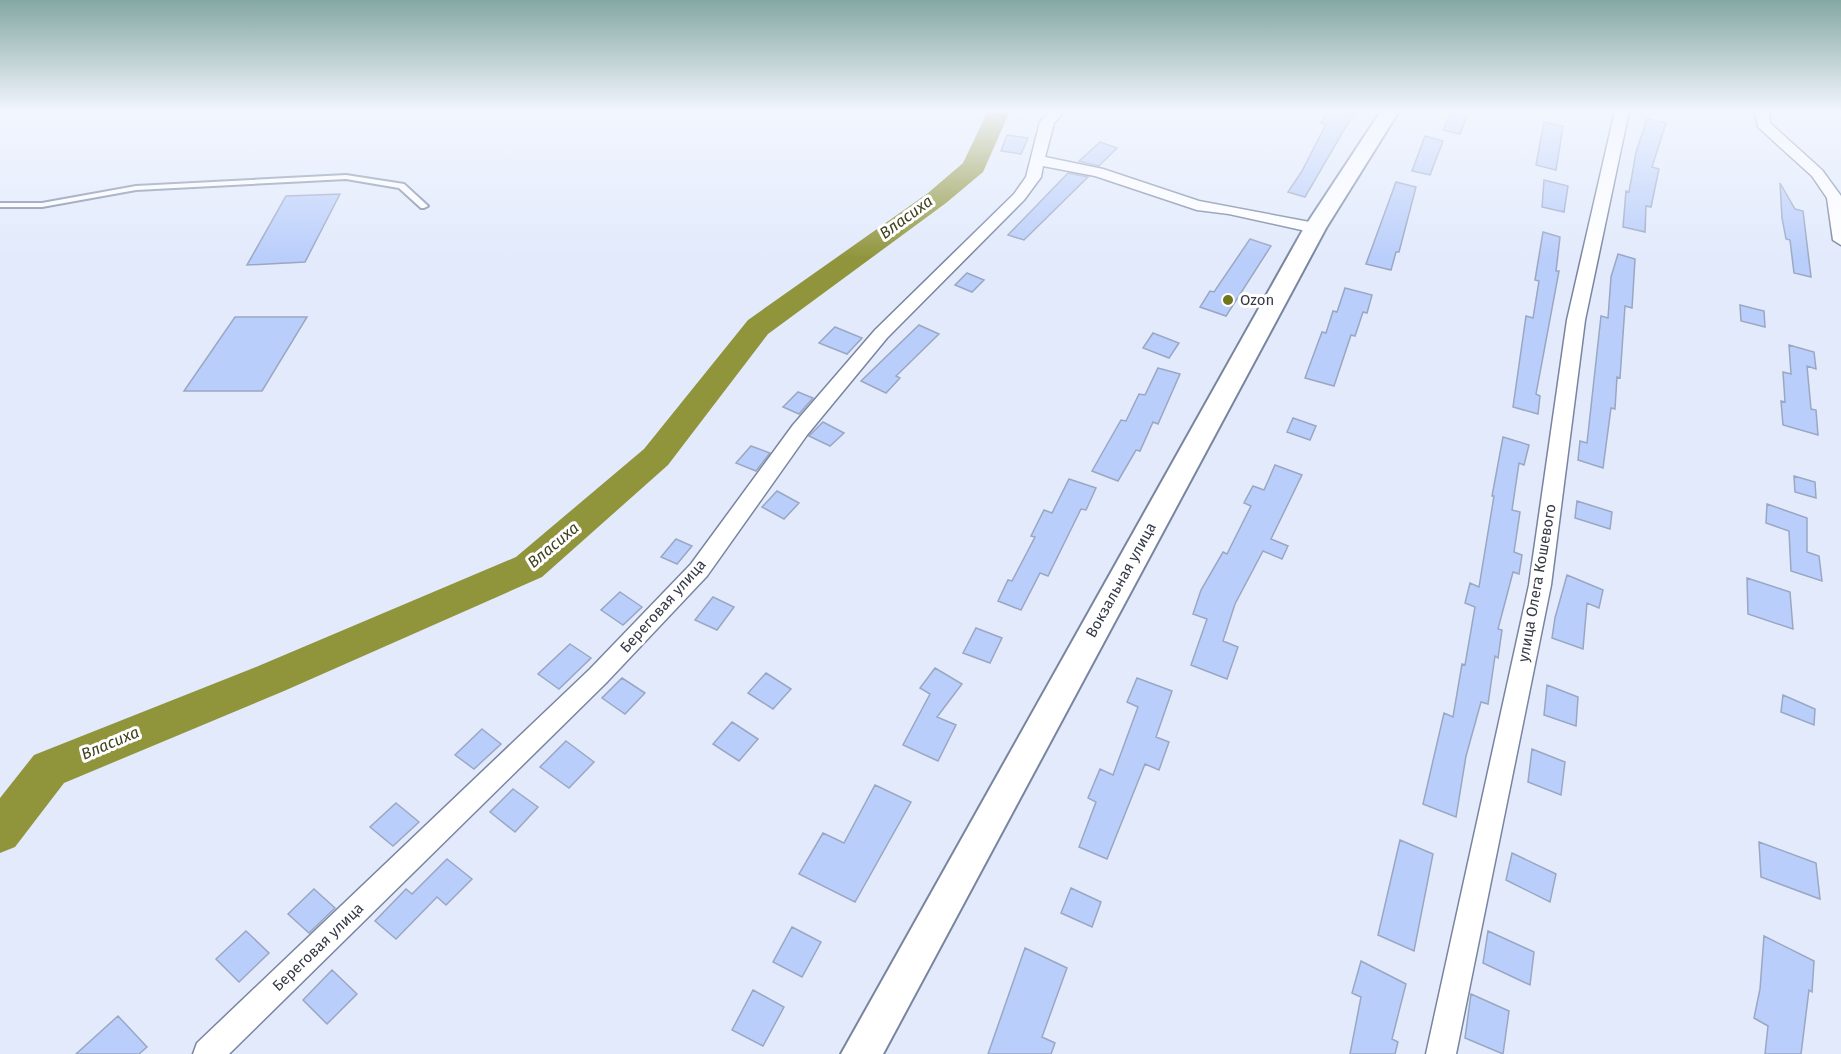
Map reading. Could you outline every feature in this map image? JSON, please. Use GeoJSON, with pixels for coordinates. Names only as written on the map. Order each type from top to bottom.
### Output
{"type":"FeatureCollection","features":[{"type":"Feature","properties":{"kind":"street","name":"Береговая улица"},"geometry":{"type":"LineString","coordinates":[[208,1054],[598,676],[699,570],[800,430],[881,334],[1018,198],[1033,177],[1037,160]]}},
{"type":"Feature","properties":{"kind":"street"},"geometry":{"type":"LineString","coordinates":[[1038,160],[1098,172],[1197,205],[1229,209],[1315,228]]}},
{"type":"Feature","properties":{"kind":"street","name":"Вокзальная улица"},"geometry":{"type":"LineString","coordinates":[[861,1054],[1315,228],[1358,160]]}},
{"type":"Feature","properties":{"kind":"street","name":"улица Олега Кошевого"},"geometry":{"type":"LineString","coordinates":[[1441,1054],[1540,585],[1576,320],[1611,160]]}},
{"type":"Feature","properties":{"kind":"street"},"geometry":{"type":"LineString","coordinates":[[1802,160],[1817,174],[1835,198],[1841,240]]}},
{"type":"Feature","properties":{"kind":"lane"},"geometry":{"type":"LineString","coordinates":[[0,205],[42,205],[136,188],[346,177],[401,186],[424,206]]}},
{"type":"Feature","properties":{"kind":"building"},"geometry":{"type":"Polygon","coordinates":[[[1080,160],[1105,160],[1099,166],[1080,160]]]}},
{"type":"Feature","properties":{"kind":"building"},"geometry":{"type":"Polygon","coordinates":[[[1308,160],[1326,160],[1305,197],[1288,192],[1308,160]]]}},
{"type":"Feature","properties":{"kind":"building"},"geometry":{"type":"Polygon","coordinates":[[[1416,160],[1436,160],[1430,175],[1412,171],[1416,160]]]}},
{"type":"Feature","properties":{"kind":"building"},"geometry":{"type":"Polygon","coordinates":[[[1537,160],[1558,160],[1556,170],[1536,165],[1537,160]]]}},
{"type":"Feature","properties":{"kind":"building"},"geometry":{"type":"Polygon","coordinates":[[[1635,160],[1654,160],[1652,167],[1659,169],[1651,207],[1646,206],[1645,232],[1623,227],[1626,191],[1629,192],[1635,160]]]}},
{"type":"Feature","properties":{"kind":"building"},"geometry":{"type":"Polygon","coordinates":[[[1068,173],[1088,177],[1024,240],[1008,235],[1068,173]]]}},
{"type":"Feature","properties":{"kind":"building"},"geometry":{"type":"Polygon","coordinates":[[[1544,180],[1568,186],[1564,212],[1542,207],[1544,180]]]}},
{"type":"Feature","properties":{"kind":"building"},"geometry":{"type":"Polygon","coordinates":[[[1396,182],[1416,187],[1399,252],[1396,252],[1391,270],[1366,264],[1396,182]]]}},
{"type":"Feature","properties":{"kind":"building"},"geometry":{"type":"Polygon","coordinates":[[[1780,183],[1795,209],[1803,211],[1811,277],[1794,273],[1790,240],[1786,239],[1782,218],[1780,183]]]}},
{"type":"Feature","properties":{"kind":"building"},"geometry":{"type":"Polygon","coordinates":[[[340,194],[305,262],[247,265],[286,196],[340,194]]]}},
{"type":"Feature","properties":{"kind":"building"},"geometry":{"type":"Polygon","coordinates":[[[1543,232],[1560,237],[1556,271],[1559,271],[1536,394],[1540,396],[1538,414],[1513,407],[1526,316],[1533,318],[1539,281],[1535,280],[1543,232]]]}},
{"type":"Feature","properties":{"kind":"building"},"geometry":{"type":"Polygon","coordinates":[[[1250,239],[1271,246],[1226,316],[1200,307],[1210,291],[1214,292],[1250,239]]]}},
{"type":"Feature","properties":{"kind":"building"},"geometry":{"type":"Polygon","coordinates":[[[1618,254],[1635,259],[1632,308],[1625,306],[1620,378],[1617,377],[1615,409],[1611,408],[1603,468],[1578,460],[1580,441],[1587,443],[1601,316],[1608,318],[1611,277],[1618,254]]]}},
{"type":"Feature","properties":{"kind":"building"},"geometry":{"type":"Polygon","coordinates":[[[967,273],[984,280],[972,292],[955,285],[967,273]]]}},
{"type":"Feature","properties":{"kind":"building"},"geometry":{"type":"Polygon","coordinates":[[[1345,288],[1372,295],[1367,313],[1363,312],[1355,336],[1351,335],[1334,386],[1305,378],[1322,332],[1326,333],[1333,311],[1337,312],[1345,288]]]}},
{"type":"Feature","properties":{"kind":"building"},"geometry":{"type":"Polygon","coordinates":[[[1740,305],[1764,311],[1765,327],[1741,321],[1740,305]]]}},
{"type":"Feature","properties":{"kind":"building"},"geometry":{"type":"Polygon","coordinates":[[[235,317],[307,317],[262,391],[184,391],[235,317]]]}},
{"type":"Feature","properties":{"kind":"building"},"geometry":{"type":"Polygon","coordinates":[[[919,325],[939,334],[896,376],[900,378],[886,393],[861,381],[919,325]]]}},
{"type":"Feature","properties":{"kind":"building"},"geometry":{"type":"Polygon","coordinates":[[[835,327],[862,338],[847,354],[819,343],[835,327]]]}},
{"type":"Feature","properties":{"kind":"building"},"geometry":{"type":"Polygon","coordinates":[[[1153,333],[1179,343],[1169,358],[1143,348],[1153,333]]]}},
{"type":"Feature","properties":{"kind":"building"},"geometry":{"type":"Polygon","coordinates":[[[1789,345],[1814,352],[1816,369],[1807,366],[1811,409],[1816,410],[1818,435],[1783,425],[1781,401],[1785,402],[1783,372],[1791,374],[1789,345]]]}},
{"type":"Feature","properties":{"kind":"building"},"geometry":{"type":"Polygon","coordinates":[[[1158,368],[1180,374],[1158,424],[1153,422],[1140,451],[1136,450],[1118,481],[1092,471],[1121,420],[1126,421],[1139,394],[1145,395],[1158,368]]]}},
{"type":"Feature","properties":{"kind":"building"},"geometry":{"type":"Polygon","coordinates":[[[798,392],[813,398],[799,414],[783,407],[798,392]]]}},
{"type":"Feature","properties":{"kind":"building"},"geometry":{"type":"Polygon","coordinates":[[[1293,418],[1316,426],[1310,440],[1287,432],[1293,418]]]}},
{"type":"Feature","properties":{"kind":"building"},"geometry":{"type":"Polygon","coordinates":[[[823,422],[844,433],[830,446],[809,436],[823,422]]]}},
{"type":"Feature","properties":{"kind":"building"},"geometry":{"type":"Polygon","coordinates":[[[1503,437],[1529,445],[1524,465],[1519,463],[1512,510],[1520,512],[1514,552],[1522,555],[1519,574],[1513,572],[1498,629],[1502,630],[1498,658],[1495,656],[1488,704],[1481,702],[1466,756],[1456,817],[1423,804],[1444,713],[1453,717],[1462,664],[1465,665],[1475,607],[1465,603],[1470,583],[1479,587],[1503,437]]]}},
{"type":"Feature","properties":{"kind":"building"},"geometry":{"type":"Polygon","coordinates":[[[751,446],[770,453],[756,471],[736,463],[751,446]]]}},
{"type":"Feature","properties":{"kind":"building"},"geometry":{"type":"Polygon","coordinates":[[[1275,465],[1302,475],[1271,539],[1288,546],[1282,559],[1263,551],[1235,604],[1223,641],[1238,647],[1227,679],[1191,665],[1207,619],[1193,614],[1201,590],[1223,552],[1227,554],[1251,506],[1244,503],[1253,486],[1264,490],[1275,465]]]}},
{"type":"Feature","properties":{"kind":"building"},"geometry":{"type":"Polygon","coordinates":[[[1794,476],[1815,482],[1816,498],[1795,492],[1794,476]]]}},
{"type":"Feature","properties":{"kind":"building"},"geometry":{"type":"Polygon","coordinates":[[[1069,479],[1096,488],[1086,510],[1081,509],[1048,576],[1040,573],[1021,610],[998,601],[1008,580],[1012,581],[1035,537],[1031,536],[1044,510],[1052,513],[1069,479]]]}},
{"type":"Feature","properties":{"kind":"building"},"geometry":{"type":"Polygon","coordinates":[[[777,491],[799,503],[784,519],[762,507],[777,491]]]}},
{"type":"Feature","properties":{"kind":"building"},"geometry":{"type":"Polygon","coordinates":[[[1577,501],[1612,512],[1610,529],[1575,518],[1577,501]]]}},
{"type":"Feature","properties":{"kind":"building"},"geometry":{"type":"Polygon","coordinates":[[[1767,504],[1807,518],[1807,552],[1819,556],[1822,581],[1791,571],[1789,531],[1766,523],[1767,504]]]}},
{"type":"Feature","properties":{"kind":"building"},"geometry":{"type":"Polygon","coordinates":[[[676,539],[692,546],[677,564],[661,557],[676,539]]]}},
{"type":"Feature","properties":{"kind":"building"},"geometry":{"type":"Polygon","coordinates":[[[1567,575],[1603,590],[1599,608],[1587,603],[1583,649],[1552,638],[1567,575]]]}},
{"type":"Feature","properties":{"kind":"building"},"geometry":{"type":"Polygon","coordinates":[[[1747,578],[1790,592],[1793,629],[1748,614],[1747,578]]]}},
{"type":"Feature","properties":{"kind":"building"},"geometry":{"type":"Polygon","coordinates":[[[620,592],[642,607],[623,625],[601,610],[620,592]]]}},
{"type":"Feature","properties":{"kind":"building"},"geometry":{"type":"Polygon","coordinates":[[[713,597],[734,607],[717,630],[695,620],[713,597]]]}},
{"type":"Feature","properties":{"kind":"building"},"geometry":{"type":"Polygon","coordinates":[[[976,628],[1002,638],[990,663],[963,653],[976,628]]]}},
{"type":"Feature","properties":{"kind":"building"},"geometry":{"type":"Polygon","coordinates":[[[570,644],[591,658],[559,689],[538,674],[570,644]]]}},
{"type":"Feature","properties":{"kind":"building"},"geometry":{"type":"Polygon","coordinates":[[[935,668],[962,684],[937,717],[956,725],[938,761],[903,745],[930,694],[920,688],[935,668]]]}},
{"type":"Feature","properties":{"kind":"building"},"geometry":{"type":"Polygon","coordinates":[[[766,673],[791,689],[773,709],[748,693],[766,673]]]}},
{"type":"Feature","properties":{"kind":"building"},"geometry":{"type":"Polygon","coordinates":[[[622,678],[645,693],[625,714],[602,698],[622,678]]]}},
{"type":"Feature","properties":{"kind":"building"},"geometry":{"type":"Polygon","coordinates":[[[1137,678],[1172,691],[1156,737],[1169,742],[1159,770],[1145,764],[1107,859],[1079,847],[1096,802],[1088,798],[1100,769],[1113,775],[1138,707],[1127,702],[1137,678]]]}},
{"type":"Feature","properties":{"kind":"building"},"geometry":{"type":"Polygon","coordinates":[[[1547,685],[1578,697],[1576,726],[1544,715],[1547,685]]]}},
{"type":"Feature","properties":{"kind":"building"},"geometry":{"type":"Polygon","coordinates":[[[1783,695],[1815,709],[1814,725],[1781,712],[1783,695]]]}},
{"type":"Feature","properties":{"kind":"building"},"geometry":{"type":"Polygon","coordinates":[[[732,722],[758,739],[739,761],[713,744],[732,722]]]}},
{"type":"Feature","properties":{"kind":"building"},"geometry":{"type":"Polygon","coordinates":[[[482,729],[501,744],[474,769],[455,755],[482,729]]]}},
{"type":"Feature","properties":{"kind":"building"},"geometry":{"type":"Polygon","coordinates":[[[566,741],[594,762],[569,788],[540,767],[566,741]]]}},
{"type":"Feature","properties":{"kind":"building"},"geometry":{"type":"Polygon","coordinates":[[[1532,749],[1565,762],[1561,795],[1528,782],[1532,749]]]}},
{"type":"Feature","properties":{"kind":"building"},"geometry":{"type":"Polygon","coordinates":[[[875,785],[911,802],[855,902],[799,874],[823,833],[844,843],[875,785]]]}},
{"type":"Feature","properties":{"kind":"building"},"geometry":{"type":"Polygon","coordinates":[[[513,789],[538,807],[515,832],[490,812],[513,789]]]}},
{"type":"Feature","properties":{"kind":"building"},"geometry":{"type":"Polygon","coordinates":[[[396,803],[419,822],[393,846],[370,827],[396,803]]]}},
{"type":"Feature","properties":{"kind":"building"},"geometry":{"type":"Polygon","coordinates":[[[1400,840],[1433,854],[1414,951],[1378,935],[1400,840]]]}},
{"type":"Feature","properties":{"kind":"building"},"geometry":{"type":"Polygon","coordinates":[[[1759,842],[1816,863],[1820,899],[1761,877],[1759,842]]]}},
{"type":"Feature","properties":{"kind":"building"},"geometry":{"type":"Polygon","coordinates":[[[1512,853],[1556,874],[1550,902],[1506,880],[1512,853]]]}},
{"type":"Feature","properties":{"kind":"building"},"geometry":{"type":"Polygon","coordinates":[[[447,859],[472,879],[446,905],[437,897],[396,939],[375,921],[406,889],[412,894],[447,859]]]}},
{"type":"Feature","properties":{"kind":"building"},"geometry":{"type":"Polygon","coordinates":[[[1071,888],[1101,902],[1092,927],[1061,913],[1071,888]]]}},
{"type":"Feature","properties":{"kind":"building"},"geometry":{"type":"Polygon","coordinates":[[[314,889],[335,908],[309,933],[288,914],[314,889]]]}},
{"type":"Feature","properties":{"kind":"building"},"geometry":{"type":"Polygon","coordinates":[[[792,927],[821,942],[802,977],[773,962],[792,927]]]}},
{"type":"Feature","properties":{"kind":"building"},"geometry":{"type":"Polygon","coordinates":[[[246,931],[269,953],[239,982],[216,959],[246,931]]]}},
{"type":"Feature","properties":{"kind":"building"},"geometry":{"type":"Polygon","coordinates":[[[1488,931],[1534,952],[1530,985],[1483,963],[1488,931]]]}},
{"type":"Feature","properties":{"kind":"building"},"geometry":{"type":"Polygon","coordinates":[[[1764,936],[1814,961],[1812,992],[1809,990],[1801,1054],[1765,1054],[1768,1026],[1754,1018],[1760,989],[1764,936]]]}},
{"type":"Feature","properties":{"kind":"building"},"geometry":{"type":"Polygon","coordinates":[[[1025,948],[1067,968],[1042,1037],[1055,1043],[1051,1054],[988,1054],[1025,948]]]}},
{"type":"Feature","properties":{"kind":"building"},"geometry":{"type":"Polygon","coordinates":[[[1361,961],[1406,984],[1392,1039],[1398,1042],[1395,1054],[1350,1054],[1361,997],[1352,993],[1361,961]]]}},
{"type":"Feature","properties":{"kind":"building"},"geometry":{"type":"Polygon","coordinates":[[[332,970],[357,994],[327,1024],[303,1000],[332,970]]]}},
{"type":"Feature","properties":{"kind":"building"},"geometry":{"type":"Polygon","coordinates":[[[753,990],[784,1007],[763,1046],[732,1030],[753,990]]]}},
{"type":"Feature","properties":{"kind":"building"},"geometry":{"type":"Polygon","coordinates":[[[1471,994],[1509,1011],[1503,1054],[1465,1038],[1471,994]]]}},
{"type":"Feature","properties":{"kind":"building"},"geometry":{"type":"Polygon","coordinates":[[[118,1016],[147,1047],[139,1054],[76,1054],[118,1016]]]}},
{"type":"Feature","properties":{"kind":"waterway","name":"Власиха"},"geometry":{"type":"LineString","coordinates":[[0,832],[49,769],[270,679],[529,567],[656,457],[758,327],[937,198],[974,167],[977,160]]}},
{"type":"Feature","properties":{"kind":"place","name":"Ozon"},"geometry":{"type":"Point","coordinates":[1228,300]}}]}
